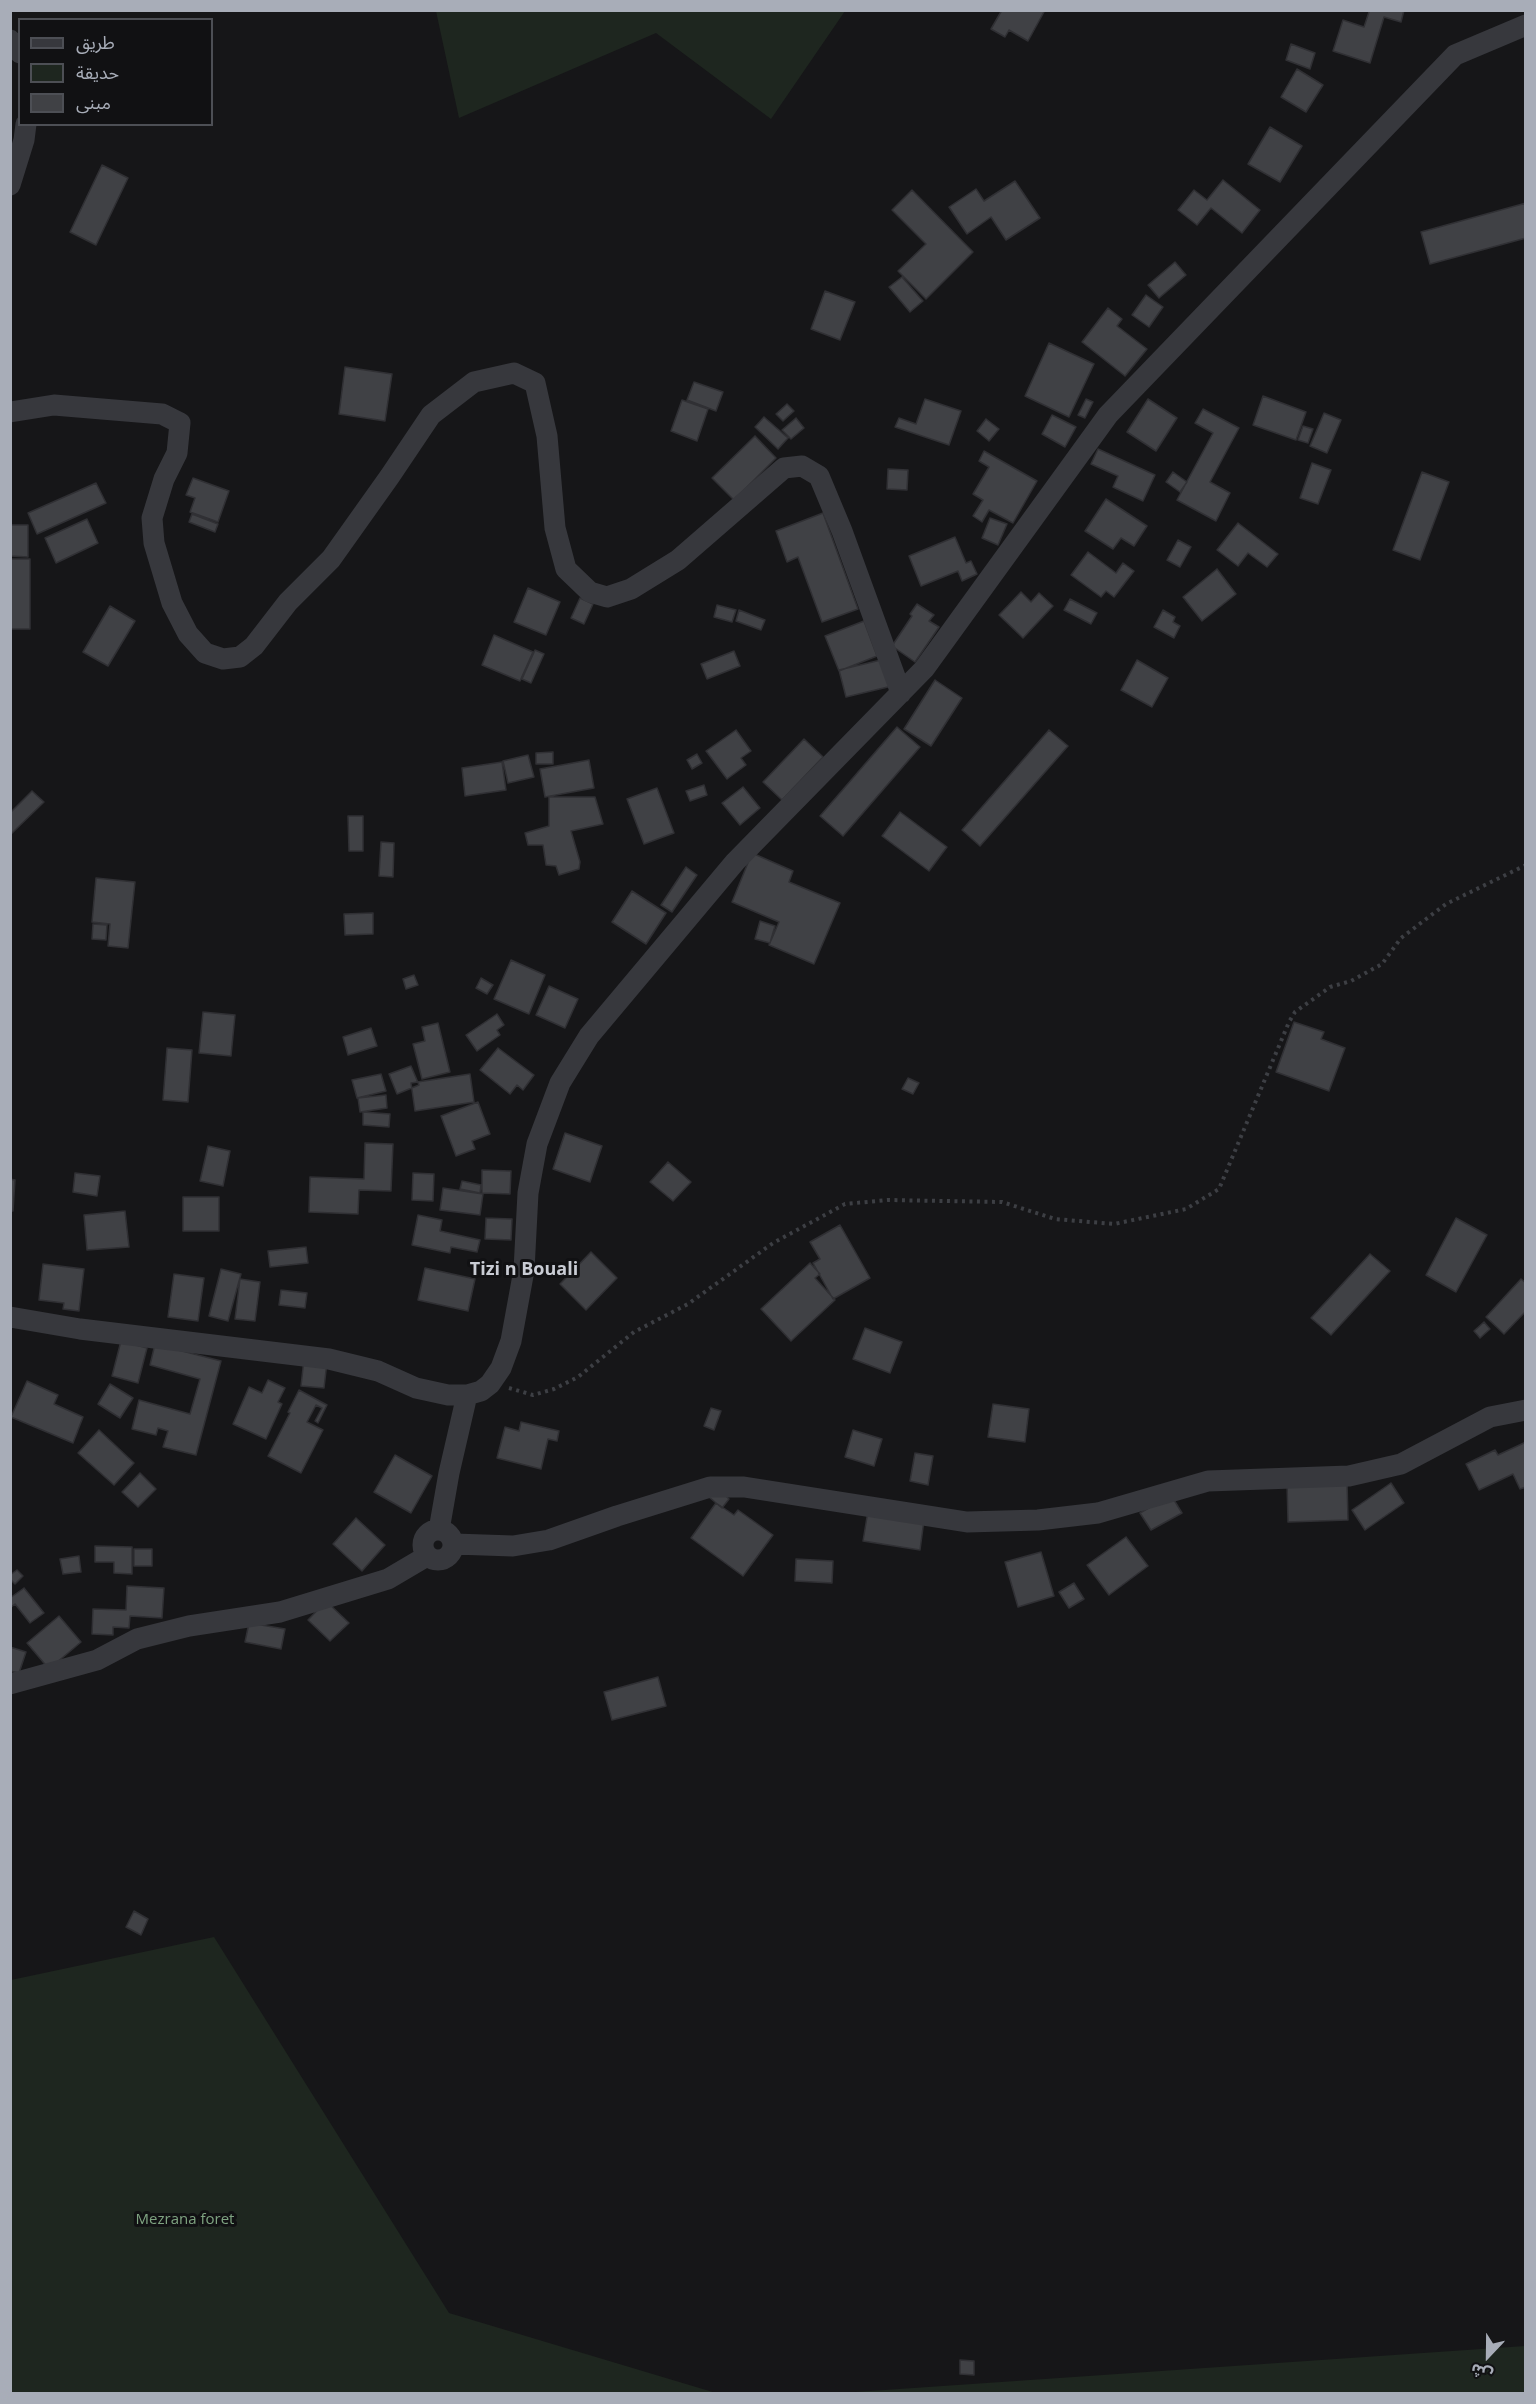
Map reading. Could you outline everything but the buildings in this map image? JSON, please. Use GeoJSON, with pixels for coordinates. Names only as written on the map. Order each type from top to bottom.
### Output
{"type":"FeatureCollection","features":[{"type":"Feature","properties":{"kind":"street"},"geometry":{"type":"LineString","coordinates":[[10,1317],[80,1329],[329,1359],[378,1371],[416,1388],[448,1395],[467,1395],[481,1391],[501,1368],[511,1341],[524,1270],[528,1193],[537,1144],[560,1083],[589,1036],[735,862],[924,669],[1108,415],[1455,55],[1526,25]]}},
{"type":"Feature","properties":{"kind":"street"},"geometry":{"type":"LineString","coordinates":[[10,185],[24,140],[26,126]]}},
{"type":"Feature","properties":{"kind":"street"},"geometry":{"type":"LineString","coordinates":[[10,412],[54,405],[162,414],[180,423],[177,453],[164,479],[152,518],[154,543],[172,603],[188,634],[205,653],[223,659],[240,657],[254,646],[288,602],[331,559],[431,415],[474,382],[514,373],[535,383],[547,436],[555,528],[566,569],[590,592],[607,597],[631,589],[678,560],[784,468],[802,466],[819,476],[842,531],[901,693]]}},
{"type":"Feature","properties":{"kind":"street"},"geometry":{"type":"LineString","coordinates":[[446,1537],[448,1473],[467,1395]]}},
{"type":"Feature","properties":{"kind":"street"},"geometry":{"type":"LineString","coordinates":[[10,1684],[97,1660],[137,1639],[189,1626],[280,1612],[388,1579],[427,1556],[423,1550],[426,1536],[432,1531],[446,1537],[513,1546],[549,1540],[710,1487],[744,1487],[968,1522],[1048,1519],[1098,1513],[1208,1481],[1349,1476],[1401,1464],[1490,1417],[1526,1410]]}},
{"type":"Feature","properties":{"kind":"path"},"geometry":{"type":"LineString","coordinates":[[494,1377],[508,1388],[533,1395],[554,1389],[578,1377],[634,1332],[688,1304],[773,1243],[845,1204],[888,1200],[1002,1202],[1055,1219],[1114,1224],[1186,1209],[1219,1189],[1295,1012],[1330,987],[1351,981],[1382,964],[1401,938],[1446,904],[1526,865]]}},
{"type":"Feature","properties":{"kind":"green space"},"geometry":{"type":"Polygon","coordinates":[[[436,10],[845,11],[771,119],[656,33],[459,118],[436,10]]]}},
{"type":"Feature","properties":{"kind":"green space","name":"Mezrana foret"},"geometry":{"type":"Polygon","coordinates":[[[214,1937],[449,2313],[716,2393],[11,2393],[11,1980],[214,1937]]]}},
{"type":"Feature","properties":{"kind":"green space"},"geometry":{"type":"Polygon","coordinates":[[[1525,2346],[1525,2393],[841,2393],[1525,2346]]]}},
{"type":"Feature","properties":{"kind":"district","name":"Tizi n Bouali"},"geometry":{"type":"Point","coordinates":[524,1270]}}]}
